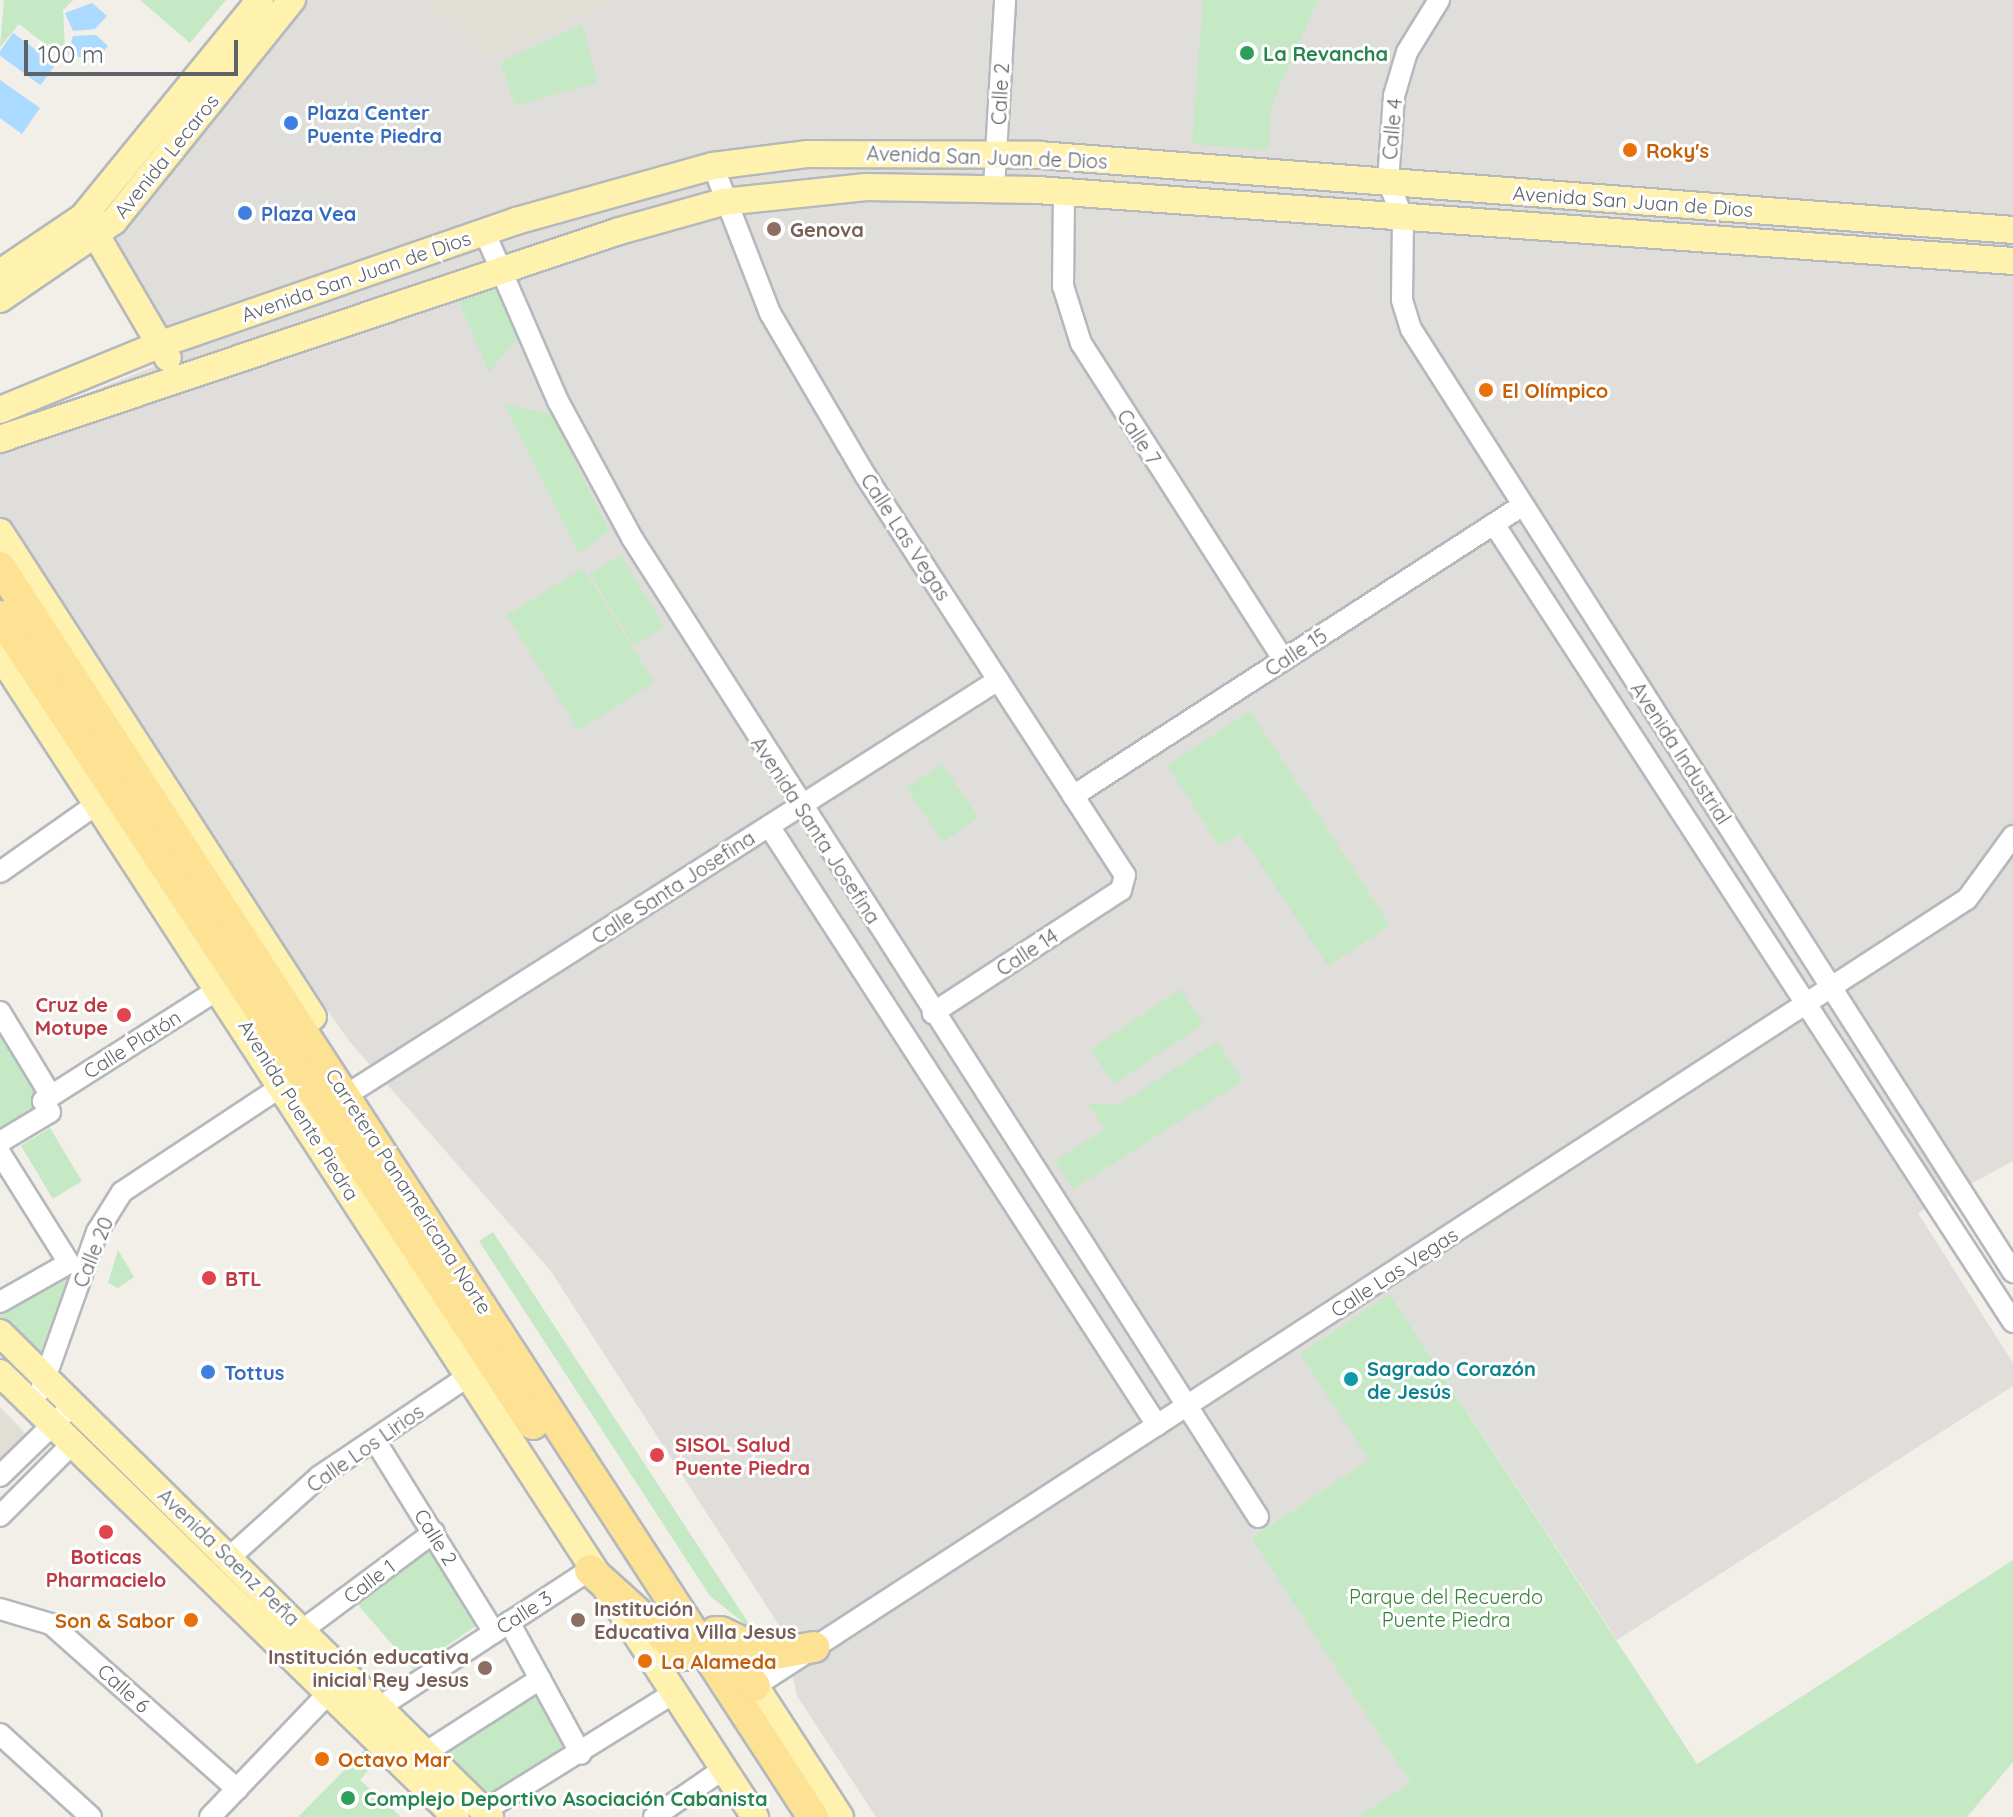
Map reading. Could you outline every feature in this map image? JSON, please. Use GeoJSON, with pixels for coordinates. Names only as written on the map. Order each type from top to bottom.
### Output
{"type":"FeatureCollection","features":[{"type":"Feature","properties":{"kind":"highway","name":"Carretera Panamericana Norte"},"geometry":{"type":"LineString","coordinates":[[0,567],[342,1085],[813,1817]]}},
{"type":"Feature","properties":{"kind":"highway","name":"Carretera Panamericana Norte"},"geometry":{"type":"LineString","coordinates":[[0,616],[790,1817]]}},
{"type":"Feature","properties":{"kind":"highway"},"geometry":{"type":"LineString","coordinates":[[313,1017],[342,1085]]}},
{"type":"Feature","properties":{"kind":"highway"},"geometry":{"type":"LineString","coordinates":[[594,1480],[705,1618],[755,1686]]}},
{"type":"Feature","properties":{"kind":"highway"},"geometry":{"type":"LineString","coordinates":[[590,1570],[684,1655]]}},
{"type":"Feature","properties":{"kind":"highway"},"geometry":{"type":"LineString","coordinates":[[705,1618],[756,1652],[789,1655],[814,1647]]}},
{"type":"Feature","properties":{"kind":"main road","name":"Avenida Lecaros"},"geometry":{"type":"LineString","coordinates":[[91,226],[260,0]]}},
{"type":"Feature","properties":{"kind":"main road","name":"Avenida Lecaros"},"geometry":{"type":"LineString","coordinates":[[0,299],[91,226],[292,0]]}},
{"type":"Feature","properties":{"kind":"main road","name":"Avenida San Juan de Dios"},"geometry":{"type":"LineString","coordinates":[[0,410],[161,344],[484,231],[713,166],[889,150],[1039,155],[2013,230]]}},
{"type":"Feature","properties":{"kind":"main road"},"geometry":{"type":"LineString","coordinates":[[1037,190],[1039,155]]}},
{"type":"Feature","properties":{"kind":"main road","name":"Avenida San Juan de Dios"},"geometry":{"type":"LineString","coordinates":[[0,439],[178,375],[499,268],[723,202],[866,187],[994,187],[2013,261]]}},
{"type":"Feature","properties":{"kind":"main road","name":"Avenida Lecaros"},"geometry":{"type":"LineString","coordinates":[[91,226],[178,375]]}},
{"type":"Feature","properties":{"kind":"main road"},"geometry":{"type":"LineString","coordinates":[[0,273],[91,226]]}},
{"type":"Feature","properties":{"kind":"main road"},"geometry":{"type":"LineString","coordinates":[[0,532],[313,1017]]}},
{"type":"Feature","properties":{"kind":"main road","name":"Avenida Puente Piedra"},"geometry":{"type":"LineString","coordinates":[[0,655],[222,987],[590,1570],[755,1817]]}},
{"type":"Feature","properties":{"kind":"main road","name":"Avenida Saenz Peña"},"geometry":{"type":"LineString","coordinates":[[0,1333],[39,1392],[178,1524],[327,1693],[456,1817]]}},
{"type":"Feature","properties":{"kind":"main road","name":"Avenida Saenz Peña"},"geometry":{"type":"LineString","coordinates":[[0,1373],[39,1392]]}},
{"type":"Feature","properties":{"kind":"main road","name":"Avenida Saenz Peña"},"geometry":{"type":"LineString","coordinates":[[62,1415],[72,1444],[178,1524],[231,1556],[378,1708],[487,1814]]}},
{"type":"Feature","properties":{"kind":"main road"},"geometry":{"type":"LineString","coordinates":[[755,1686],[840,1817]]}},
{"type":"Feature","properties":{"kind":"street","name":"Calle 2"},"geometry":{"type":"LineString","coordinates":[[994,187],[1005,0]]}},
{"type":"Feature","properties":{"kind":"street","name":"Calle 4"},"geometry":{"type":"LineString","coordinates":[[1403,217],[1388,182],[1399,73],[1439,0]]}},
{"type":"Feature","properties":{"kind":"street","name":"Calle Las Vegas"},"geometry":{"type":"LineString","coordinates":[[713,166],[723,202],[770,313],[998,680],[1125,875],[1121,890]]}},
{"type":"Feature","properties":{"kind":"street","name":"Calle 7"},"geometry":{"type":"LineString","coordinates":[[1064,192],[1063,286],[1081,343],[1284,660]]}},
{"type":"Feature","properties":{"kind":"street","name":"Avenida Industrial"},"geometry":{"type":"LineString","coordinates":[[1403,217],[1401,285],[1411,329],[1520,507],[2013,1272]]}},
{"type":"Feature","properties":{"kind":"street","name":"Avenida Santa Josefina"},"geometry":{"type":"LineString","coordinates":[[484,231],[558,401],[632,538],[800,806],[1258,1517]]}},
{"type":"Feature","properties":{"kind":"street","name":"Calle 15"},"geometry":{"type":"LineString","coordinates":[[1073,796],[1520,507]]}},
{"type":"Feature","properties":{"kind":"street"},"geometry":{"type":"LineString","coordinates":[[1494,524],[1809,1003],[2013,1322]]}},
{"type":"Feature","properties":{"kind":"street","name":"Calle Santa Josefina"},"geometry":{"type":"LineString","coordinates":[[342,1085],[769,826],[998,680]]}},
{"type":"Feature","properties":{"kind":"street"},"geometry":{"type":"LineString","coordinates":[[0,872],[98,803]]}},
{"type":"Feature","properties":{"kind":"street","name":"Avenida Santa Josefina"},"geometry":{"type":"LineString","coordinates":[[769,826],[1157,1425]]}},
{"type":"Feature","properties":{"kind":"street","name":"Calle Las Vegas"},"geometry":{"type":"LineString","coordinates":[[755,1686],[1967,899],[2013,836]]}},
{"type":"Feature","properties":{"kind":"street","name":"Calle 14"},"geometry":{"type":"LineString","coordinates":[[933,1013],[1121,890]]}},
{"type":"Feature","properties":{"kind":"street","name":"Calle Platón"},"geometry":{"type":"LineString","coordinates":[[47,1098],[222,987]]}},
{"type":"Feature","properties":{"kind":"street"},"geometry":{"type":"LineString","coordinates":[[0,1012],[47,1098],[50,1112],[0,1142]]}},
{"type":"Feature","properties":{"kind":"street","name":"Calle 20"},"geometry":{"type":"LineString","coordinates":[[39,1392],[97,1232],[122,1192],[282,1086]]}},
{"type":"Feature","properties":{"kind":"street"},"geometry":{"type":"LineString","coordinates":[[0,1153],[69,1263],[0,1302]]}},
{"type":"Feature","properties":{"kind":"street","name":"Calle Los Lirios"},"geometry":{"type":"LineString","coordinates":[[231,1556],[320,1476],[376,1442],[467,1377]]}},
{"type":"Feature","properties":{"kind":"street"},"geometry":{"type":"LineString","coordinates":[[0,1476],[62,1415]]}},
{"type":"Feature","properties":{"kind":"street","name":"Calle 2"},"geometry":{"type":"LineString","coordinates":[[376,1442],[434,1532],[540,1679],[581,1754]]}},
{"type":"Feature","properties":{"kind":"street"},"geometry":{"type":"LineString","coordinates":[[0,1516],[72,1444]]}},
{"type":"Feature","properties":{"kind":"street","name":"Calle 1"},"geometry":{"type":"LineString","coordinates":[[304,1629],[434,1532]]}},
{"type":"Feature","properties":{"kind":"street","name":"Calle 3"},"geometry":{"type":"LineString","coordinates":[[378,1708],[590,1570]]}},
{"type":"Feature","properties":{"kind":"street","name":"Calle 6"},"geometry":{"type":"LineString","coordinates":[[0,1609],[51,1624],[237,1789]]}},
{"type":"Feature","properties":{"kind":"street"},"geometry":{"type":"LineString","coordinates":[[210,1817],[346,1674]]}},
{"type":"Feature","properties":{"kind":"street"},"geometry":{"type":"LineString","coordinates":[[425,1753],[540,1679]]}},
{"type":"Feature","properties":{"kind":"street"},"geometry":{"type":"LineString","coordinates":[[487,1814],[672,1694]]}},
{"type":"Feature","properties":{"kind":"street"},"geometry":{"type":"LineString","coordinates":[[0,1734],[91,1817]]}},
{"type":"Feature","properties":{"kind":"street"},"geometry":{"type":"LineString","coordinates":[[654,1817],[722,1770]]}},
{"type":"Feature","properties":{"kind":"shaded area"},"geometry":{"type":"Polygon","coordinates":[[[275,0],[2013,0],[2013,1161],[1918,1213],[2013,1363],[2013,1386],[1617,1640],[1390,1294],[1301,1354],[1370,1460],[1251,1538],[1412,1783],[1356,1817],[876,1817],[797,1696],[782,1630],[550,1270],[349,1041],[0,546],[0,428],[170,360],[112,239],[125,181],[275,0]]]}},
{"type":"Feature","properties":{"kind":"shaded area"},"geometry":{"type":"Polygon","coordinates":[[[420,0],[614,0],[493,60],[420,0]]]}},
{"type":"Feature","properties":{"kind":"shaded area"},"geometry":{"type":"Polygon","coordinates":[[[0,1407],[26,1434],[0,1459],[0,1407]]]}},
{"type":"Feature","properties":{"kind":"green space"},"geometry":{"type":"Polygon","coordinates":[[[4,0],[73,0],[63,10],[65,49],[59,55],[19,24],[0,47],[4,0]]]}},
{"type":"Feature","properties":{"kind":"green space"},"geometry":{"type":"Polygon","coordinates":[[[140,0],[226,0],[190,43],[140,0]]]}},
{"type":"Feature","properties":{"kind":"green space","name":"La Revancha"},"geometry":{"type":"Polygon","coordinates":[[[1203,0],[1318,0],[1272,104],[1268,150],[1192,144],[1203,0]]]}},
{"type":"Feature","properties":{"kind":"green space"},"geometry":{"type":"Polygon","coordinates":[[[582,24],[597,82],[515,106],[501,62],[582,24]]]}},
{"type":"Feature","properties":{"kind":"green space"},"geometry":{"type":"Polygon","coordinates":[[[494,280],[519,337],[489,372],[456,295],[494,280]]]}},
{"type":"Feature","properties":{"kind":"green space"},"geometry":{"type":"Polygon","coordinates":[[[504,404],[553,415],[609,531],[579,554],[504,404]]]}},
{"type":"Feature","properties":{"kind":"green space"},"geometry":{"type":"Polygon","coordinates":[[[621,555],[664,627],[633,646],[590,574],[621,555]]]}},
{"type":"Feature","properties":{"kind":"green space"},"geometry":{"type":"Polygon","coordinates":[[[583,568],[655,682],[578,730],[507,616],[583,568]]]}},
{"type":"Feature","properties":{"kind":"green space"},"geometry":{"type":"Polygon","coordinates":[[[1250,711],[1390,925],[1328,966],[1240,834],[1219,846],[1167,765],[1250,711]]]}},
{"type":"Feature","properties":{"kind":"green space"},"geometry":{"type":"Polygon","coordinates":[[[942,764],[978,818],[943,842],[906,788],[942,764]]]}},
{"type":"Feature","properties":{"kind":"green space"},"geometry":{"type":"Polygon","coordinates":[[[1180,989],[1203,1024],[1114,1084],[1090,1049],[1180,989]]]}},
{"type":"Feature","properties":{"kind":"green space"},"geometry":{"type":"Polygon","coordinates":[[[0,1015],[47,1111],[0,1142],[0,1015]]]}},
{"type":"Feature","properties":{"kind":"green space"},"geometry":{"type":"Polygon","coordinates":[[[1217,1041],[1243,1081],[1073,1189],[1055,1161],[1105,1129],[1088,1104],[1120,1104],[1217,1041]]]}},
{"type":"Feature","properties":{"kind":"green space"},"geometry":{"type":"Polygon","coordinates":[[[50,1128],[82,1181],[53,1199],[21,1146],[50,1128]]]}},
{"type":"Feature","properties":{"kind":"green space"},"geometry":{"type":"Polygon","coordinates":[[[493,1232],[753,1630],[710,1596],[479,1241],[493,1232]]]}},
{"type":"Feature","properties":{"kind":"green space"},"geometry":{"type":"Polygon","coordinates":[[[118,1250],[134,1277],[118,1288],[108,1283],[118,1250]]]}},
{"type":"Feature","properties":{"kind":"green space"},"geometry":{"type":"Polygon","coordinates":[[[71,1267],[41,1358],[0,1329],[0,1308],[71,1267]]]}},
{"type":"Feature","properties":{"kind":"green space","name":"Parque del Recuerdo Puente Piedra"},"geometry":{"type":"Polygon","coordinates":[[[1390,1294],[1697,1764],[2013,1560],[2013,1762],[1967,1817],[1356,1817],[1411,1783],[1251,1538],[1369,1460],[1300,1354],[1390,1294]]]}},
{"type":"Feature","properties":{"kind":"green space"},"geometry":{"type":"Polygon","coordinates":[[[432,1547],[480,1623],[413,1669],[354,1600],[432,1547]]]}},
{"type":"Feature","properties":{"kind":"green space"},"geometry":{"type":"Polygon","coordinates":[[[543,1674],[585,1746],[477,1816],[419,1757],[543,1674]]]}},
{"type":"Feature","properties":{"kind":"green space","name":"Complejo Deportivo Asociación Cabanista"},"geometry":{"type":"Polygon","coordinates":[[[367,1747],[379,1758],[360,1780],[401,1817],[298,1817],[367,1747]]]}},
{"type":"Feature","properties":{"kind":"water"},"geometry":{"type":"Polygon","coordinates":[[[92,3],[107,16],[95,29],[73,31],[65,13],[92,3]]]}},
{"type":"Feature","properties":{"kind":"water"},"geometry":{"type":"Polygon","coordinates":[[[13,33],[56,64],[41,85],[0,56],[13,33]]]}},
{"type":"Feature","properties":{"kind":"water"},"geometry":{"type":"Polygon","coordinates":[[[96,35],[108,46],[95,61],[68,54],[73,36],[96,35]]]}},
{"type":"Feature","properties":{"kind":"water"},"geometry":{"type":"Polygon","coordinates":[[[0,80],[40,108],[22,134],[0,118],[0,80]]]}},
{"type":"Feature","properties":{"kind":"place","name":"La Revancha"},"geometry":{"type":"Point","coordinates":[1247,53]}},
{"type":"Feature","properties":{"kind":"place","name":"Plaza Center Puente Piedra"},"geometry":{"type":"Point","coordinates":[291,123]}},
{"type":"Feature","properties":{"kind":"place","name":"Roky's"},"geometry":{"type":"Point","coordinates":[1630,150]}},
{"type":"Feature","properties":{"kind":"place","name":"Plaza Vea"},"geometry":{"type":"Point","coordinates":[245,213]}},
{"type":"Feature","properties":{"kind":"place","name":"Genova"},"geometry":{"type":"Point","coordinates":[774,229]}},
{"type":"Feature","properties":{"kind":"place","name":"El Olímpico"},"geometry":{"type":"Point","coordinates":[1486,390]}},
{"type":"Feature","properties":{"kind":"place","name":"Cruz de Motupe"},"geometry":{"type":"Point","coordinates":[124,1015]}},
{"type":"Feature","properties":{"kind":"place","name":"BTL"},"geometry":{"type":"Point","coordinates":[209,1278]}},
{"type":"Feature","properties":{"kind":"place","name":"Tottus"},"geometry":{"type":"Point","coordinates":[208,1372]}},
{"type":"Feature","properties":{"kind":"place","name":"Sagrado Corazón de Jesús"},"geometry":{"type":"Point","coordinates":[1351,1379]}},
{"type":"Feature","properties":{"kind":"place","name":"SISOL Salud Puente Piedra"},"geometry":{"type":"Point","coordinates":[657,1455]}},
{"type":"Feature","properties":{"kind":"place","name":"Boticas Pharmacielo"},"geometry":{"type":"Point","coordinates":[106,1532]}},
{"type":"Feature","properties":{"kind":"place","name":"Son & Sabor"},"geometry":{"type":"Point","coordinates":[191,1620]}},
{"type":"Feature","properties":{"kind":"place","name":"Institución Educativa Villa Jesus"},"geometry":{"type":"Point","coordinates":[578,1620]}},
{"type":"Feature","properties":{"kind":"place","name":"La Alameda"},"geometry":{"type":"Point","coordinates":[645,1661]}},
{"type":"Feature","properties":{"kind":"place","name":"Institución educativa inicial Rey Jesus"},"geometry":{"type":"Point","coordinates":[485,1668]}},
{"type":"Feature","properties":{"kind":"place","name":"Octavo Mar"},"geometry":{"type":"Point","coordinates":[322,1759]}},
{"type":"Feature","properties":{"kind":"place","name":"Complejo Deportivo Asociación Cabanista"},"geometry":{"type":"Point","coordinates":[348,1798]}}]}
